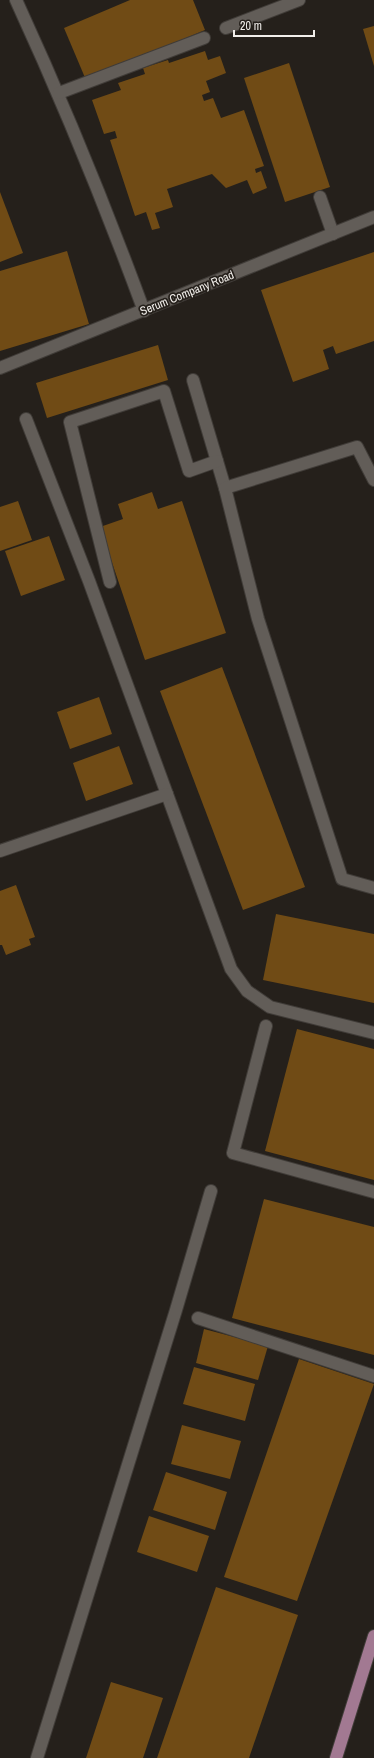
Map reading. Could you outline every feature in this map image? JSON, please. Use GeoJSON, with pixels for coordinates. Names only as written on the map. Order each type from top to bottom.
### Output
{"type":"FeatureCollection","features":[{"type":"Feature","properties":{"kind":"main road"},"geometry":{"type":"LineString","coordinates":[[336,1758],[374,1636]]}},
{"type":"Feature","properties":{"kind":"street"},"geometry":{"type":"LineString","coordinates":[[16,0],[59,93],[112,223],[144,311]]}},
{"type":"Feature","properties":{"kind":"street"},"geometry":{"type":"LineString","coordinates":[[226,28],[299,0]]}},
{"type":"Feature","properties":{"kind":"street"},"geometry":{"type":"LineString","coordinates":[[59,93],[204,38]]}},
{"type":"Feature","properties":{"kind":"street"},"geometry":{"type":"LineString","coordinates":[[320,197],[333,234]]}},
{"type":"Feature","properties":{"kind":"street","name":"Serum Company Road"},"geometry":{"type":"LineString","coordinates":[[0,368],[374,217]]}},
{"type":"Feature","properties":{"kind":"street"},"geometry":{"type":"LineString","coordinates":[[193,380],[225,488],[258,619],[342,879],[374,888]]}},
{"type":"Feature","properties":{"kind":"street"},"geometry":{"type":"LineString","coordinates":[[110,582],[70,422],[164,391],[189,471],[217,461]]}},
{"type":"Feature","properties":{"kind":"street"},"geometry":{"type":"LineString","coordinates":[[26,419],[89,581],[231,970],[247,991],[270,1007],[374,1033]]}},
{"type":"Feature","properties":{"kind":"street"},"geometry":{"type":"LineString","coordinates":[[225,488],[357,447],[374,480]]}},
{"type":"Feature","properties":{"kind":"street"},"geometry":{"type":"LineString","coordinates":[[0,851],[167,794]]}},
{"type":"Feature","properties":{"kind":"street"},"geometry":{"type":"LineString","coordinates":[[266,1026],[232,1153],[374,1192]]}},
{"type":"Feature","properties":{"kind":"street"},"geometry":{"type":"LineString","coordinates":[[38,1758],[174,1318],[211,1191]]}},
{"type":"Feature","properties":{"kind":"street"},"geometry":{"type":"LineString","coordinates":[[198,1318],[374,1376]]}},
{"type":"Feature","properties":{"kind":"building"},"geometry":{"type":"Polygon","coordinates":[[[130,0],[193,0],[205,30],[86,80],[64,28],[130,0]]]}},
{"type":"Feature","properties":{"kind":"building"},"geometry":{"type":"Polygon","coordinates":[[[374,26],[374,66],[363,29],[374,26]]]}},
{"type":"Feature","properties":{"kind":"building"},"geometry":{"type":"Polygon","coordinates":[[[205,51],[208,60],[220,56],[226,73],[206,81],[210,92],[202,95],[204,101],[213,98],[221,118],[244,110],[264,166],[255,169],[256,173],[261,171],[267,188],[253,194],[247,180],[226,188],[212,174],[167,189],[173,207],[155,213],[160,228],[152,230],[146,212],[135,216],[110,140],[117,138],[115,131],[104,134],[92,100],[121,90],[118,83],[145,74],[143,68],[168,60],[169,63],[205,51]]]}},
{"type":"Feature","properties":{"kind":"building"},"geometry":{"type":"Polygon","coordinates":[[[289,63],[330,187],[285,202],[244,78],[289,63]]]}},
{"type":"Feature","properties":{"kind":"building"},"geometry":{"type":"Polygon","coordinates":[[[0,192],[23,253],[0,262],[0,192]]]}},
{"type":"Feature","properties":{"kind":"building"},"geometry":{"type":"Polygon","coordinates":[[[67,251],[89,324],[0,351],[0,271],[67,251]]]}},
{"type":"Feature","properties":{"kind":"building"},"geometry":{"type":"Polygon","coordinates":[[[374,252],[374,341],[336,354],[333,346],[323,350],[329,369],[293,382],[261,290],[374,252]]]}},
{"type":"Feature","properties":{"kind":"building"},"geometry":{"type":"Polygon","coordinates":[[[158,345],[168,380],[47,418],[36,383],[158,345]]]}},
{"type":"Feature","properties":{"kind":"building"},"geometry":{"type":"Polygon","coordinates":[[[152,492],[158,509],[182,501],[226,633],[145,660],[100,527],[123,519],[118,504],[152,492]]]}},
{"type":"Feature","properties":{"kind":"building"},"geometry":{"type":"Polygon","coordinates":[[[18,501],[32,540],[0,551],[0,507],[18,501]]]}},
{"type":"Feature","properties":{"kind":"building"},"geometry":{"type":"Polygon","coordinates":[[[49,536],[65,580],[21,596],[5,551],[49,536]]]}},
{"type":"Feature","properties":{"kind":"building"},"geometry":{"type":"Polygon","coordinates":[[[222,667],[305,887],[243,910],[160,691],[222,667]]]}},
{"type":"Feature","properties":{"kind":"building"},"geometry":{"type":"Polygon","coordinates":[[[99,697],[112,734],[70,749],[57,712],[99,697]]]}},
{"type":"Feature","properties":{"kind":"building"},"geometry":{"type":"Polygon","coordinates":[[[119,746],[133,784],[86,801],[73,763],[119,746]]]}},
{"type":"Feature","properties":{"kind":"building"},"geometry":{"type":"Polygon","coordinates":[[[16,885],[35,937],[29,939],[31,945],[6,955],[2,945],[0,945],[0,891],[16,885]]]}},
{"type":"Feature","properties":{"kind":"building"},"geometry":{"type":"Polygon","coordinates":[[[276,914],[374,934],[374,1003],[263,980],[276,914]]]}},
{"type":"Feature","properties":{"kind":"building"},"geometry":{"type":"Polygon","coordinates":[[[297,1029],[374,1049],[374,1180],[265,1151],[297,1029]]]}},
{"type":"Feature","properties":{"kind":"building"},"geometry":{"type":"Polygon","coordinates":[[[264,1199],[374,1227],[374,1355],[232,1318],[264,1199]]]}},
{"type":"Feature","properties":{"kind":"building"},"geometry":{"type":"Polygon","coordinates":[[[204,1329],[268,1346],[258,1380],[196,1363],[204,1329]]]}},
{"type":"Feature","properties":{"kind":"building"},"geometry":{"type":"Polygon","coordinates":[[[299,1359],[374,1384],[297,1601],[224,1577],[299,1359]]]}},
{"type":"Feature","properties":{"kind":"building"},"geometry":{"type":"Polygon","coordinates":[[[194,1367],[255,1384],[245,1421],[183,1404],[194,1367]]]}},
{"type":"Feature","properties":{"kind":"building"},"geometry":{"type":"Polygon","coordinates":[[[182,1425],[241,1441],[230,1479],[171,1464],[182,1425]]]}},
{"type":"Feature","properties":{"kind":"building"},"geometry":{"type":"Polygon","coordinates":[[[166,1472],[227,1492],[215,1530],[153,1510],[166,1472]]]}},
{"type":"Feature","properties":{"kind":"building"},"geometry":{"type":"Polygon","coordinates":[[[149,1516],[209,1536],[197,1572],[137,1552],[149,1516]]]}},
{"type":"Feature","properties":{"kind":"building"},"geometry":{"type":"Polygon","coordinates":[[[216,1587],[298,1615],[249,1758],[157,1758],[216,1587]]]}},
{"type":"Feature","properties":{"kind":"building"},"geometry":{"type":"Polygon","coordinates":[[[111,1682],[163,1698],[143,1758],[86,1758],[111,1682]]]}}]}
